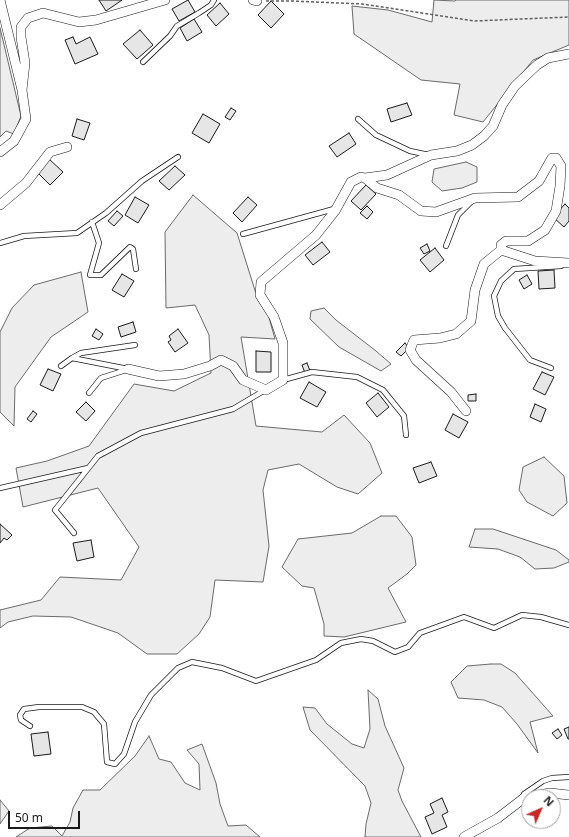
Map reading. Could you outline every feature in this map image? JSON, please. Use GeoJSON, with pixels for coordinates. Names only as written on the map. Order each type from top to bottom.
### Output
{"type":"FeatureCollection","features":[{"type":"Feature","properties":{"kind":"street"},"geometry":{"type":"LineString","coordinates":[[0,0],[22,90],[26,119],[14,141],[0,152]]}},
{"type":"Feature","properties":{"kind":"street"},"geometry":{"type":"LineString","coordinates":[[22,90],[25,64],[21,28],[28,18],[43,13],[79,22],[96,20],[165,0]]}},
{"type":"Feature","properties":{"kind":"street"},"geometry":{"type":"LineString","coordinates":[[128,369],[159,376],[184,374],[210,366],[221,360],[232,366],[243,380],[266,390],[283,380],[283,343],[274,317],[260,296],[261,282],[316,235],[336,209],[351,182],[361,177],[365,178],[387,175],[431,155],[457,151],[472,145],[494,126],[502,104],[515,86],[531,70],[548,58],[569,54]]}},
{"type":"Feature","properties":{"kind":"street"},"geometry":{"type":"LineString","coordinates":[[0,205],[26,183],[50,152],[67,147]]}},
{"type":"Feature","properties":{"kind":"street"},"geometry":{"type":"LineString","coordinates":[[365,178],[377,188],[399,194],[421,211],[436,212],[474,198],[518,197],[539,181],[552,158],[556,158],[560,166],[560,186],[556,211],[545,230],[528,241],[506,241],[501,245],[500,250],[484,264],[475,290],[471,321],[456,334],[440,338],[414,340],[410,350],[416,360],[451,392],[466,411]]}},
{"type":"Feature","properties":{"kind":"street"},"geometry":{"type":"LineString","coordinates":[[500,250],[535,261],[569,264]]}},
{"type":"Feature","properties":{"kind":"street"},"geometry":{"type":"LineString","coordinates":[[464,837],[498,818],[521,801]]}},
{"type":"Feature","properties":{"kind":"lane"},"geometry":{"type":"LineString","coordinates":[[143,62],[170,36],[177,26],[199,13],[214,0]]}},
{"type":"Feature","properties":{"kind":"lane"},"geometry":{"type":"LineString","coordinates":[[358,119],[376,135],[410,150],[431,155]]}},
{"type":"Feature","properties":{"kind":"lane"},"geometry":{"type":"LineString","coordinates":[[0,243],[24,236],[77,233],[106,213],[142,180],[178,157]]}},
{"type":"Feature","properties":{"kind":"lane"},"geometry":{"type":"LineString","coordinates":[[446,246],[458,215],[474,198]]}},
{"type":"Feature","properties":{"kind":"lane"},"geometry":{"type":"LineString","coordinates":[[243,234],[336,209]]}},
{"type":"Feature","properties":{"kind":"lane"},"geometry":{"type":"LineString","coordinates":[[92,222],[99,243],[90,275],[101,275],[130,247],[133,249],[136,269]]}},
{"type":"Feature","properties":{"kind":"lane"},"geometry":{"type":"LineString","coordinates":[[551,368],[530,360],[505,328],[498,316],[494,296],[501,281],[514,269],[569,264]]}},
{"type":"Feature","properties":{"kind":"lane"},"geometry":{"type":"LineString","coordinates":[[61,366],[81,353],[135,345]]}},
{"type":"Feature","properties":{"kind":"lane"},"geometry":{"type":"LineString","coordinates":[[72,358],[128,369]]}},
{"type":"Feature","properties":{"kind":"lane"},"geometry":{"type":"LineString","coordinates":[[89,393],[101,378],[128,369]]}},
{"type":"Feature","properties":{"kind":"lane"},"geometry":{"type":"LineString","coordinates":[[283,380],[312,372],[357,377],[383,390],[404,416],[406,435]]}},
{"type":"Feature","properties":{"kind":"lane"},"geometry":{"type":"LineString","coordinates":[[74,533],[54,510],[98,456],[141,433],[233,408],[266,390]]}},
{"type":"Feature","properties":{"kind":"lane"},"geometry":{"type":"LineString","coordinates":[[0,488],[88,468]]}},
{"type":"Feature","properties":{"kind":"lane"},"geometry":{"type":"LineString","coordinates":[[30,726],[20,720],[20,715],[24,709],[39,707],[82,707],[94,712],[104,724],[107,762],[115,764],[124,754],[135,722],[151,695],[178,668],[192,662],[222,668],[256,681],[316,660],[341,643],[354,640],[361,639],[373,641],[395,652],[408,647],[420,633],[464,617],[494,628],[522,615],[541,616],[569,625]]}},
{"type":"Feature","properties":{"kind":"lane"},"geometry":{"type":"LineString","coordinates":[[531,789],[543,781],[552,778],[569,777]]}},
{"type":"Feature","properties":{"kind":"path"},"geometry":{"type":"LineString","coordinates":[[255,1],[362,4],[474,21],[569,17]]}},
{"type":"Feature","properties":{"kind":"shaded area"},"geometry":{"type":"Polygon","coordinates":[[[434,0],[569,0],[569,45],[533,60],[483,122],[454,115],[460,84],[421,80],[354,34],[352,6],[388,10],[432,22],[434,0]]]}},
{"type":"Feature","properties":{"kind":"shaded area"},"geometry":{"type":"Polygon","coordinates":[[[0,28],[21,116],[14,134],[6,131],[0,137],[0,28]]]}},
{"type":"Feature","properties":{"kind":"shaded area"},"geometry":{"type":"Polygon","coordinates":[[[466,162],[477,167],[477,182],[462,188],[442,191],[432,182],[434,169],[466,162]]]}},
{"type":"Feature","properties":{"kind":"shaded area"},"geometry":{"type":"Polygon","coordinates":[[[193,195],[237,233],[258,300],[268,314],[275,339],[241,337],[256,426],[322,432],[344,415],[370,443],[382,473],[358,494],[337,487],[299,464],[268,470],[263,490],[269,546],[263,582],[215,580],[210,617],[199,634],[177,654],[147,654],[118,633],[71,617],[33,616],[8,622],[0,628],[0,610],[41,600],[60,577],[121,580],[139,547],[98,488],[23,507],[16,468],[47,461],[89,446],[134,384],[174,391],[211,373],[209,335],[195,305],[166,308],[165,232],[193,195]]]}},
{"type":"Feature","properties":{"kind":"shaded area"},"geometry":{"type":"Polygon","coordinates":[[[81,272],[88,312],[51,337],[15,387],[14,426],[0,412],[0,332],[12,308],[34,285],[81,272]]]}},
{"type":"Feature","properties":{"kind":"shaded area"},"geometry":{"type":"Polygon","coordinates":[[[324,308],[336,320],[391,364],[381,371],[339,347],[310,319],[311,311],[324,308]]]}},
{"type":"Feature","properties":{"kind":"shaded area"},"geometry":{"type":"Polygon","coordinates":[[[544,457],[564,476],[567,503],[553,516],[527,502],[519,490],[523,467],[544,457]]]}},
{"type":"Feature","properties":{"kind":"shaded area"},"geometry":{"type":"Polygon","coordinates":[[[381,516],[396,516],[412,537],[416,565],[407,574],[388,588],[406,622],[344,637],[324,636],[324,624],[314,588],[302,586],[282,567],[298,539],[352,533],[381,516]]]}},
{"type":"Feature","properties":{"kind":"shaded area"},"geometry":{"type":"Polygon","coordinates":[[[475,529],[493,529],[556,550],[569,560],[569,562],[554,568],[535,569],[520,557],[498,549],[469,547],[475,529]]]}},
{"type":"Feature","properties":{"kind":"shaded area"},"geometry":{"type":"Polygon","coordinates":[[[501,664],[515,673],[553,716],[530,722],[538,753],[517,724],[502,707],[484,700],[458,698],[451,682],[467,666],[501,664]]]}},
{"type":"Feature","properties":{"kind":"shaded area"},"geometry":{"type":"Polygon","coordinates":[[[368,690],[378,699],[385,726],[404,768],[398,790],[402,801],[421,837],[365,837],[366,824],[371,803],[365,786],[310,730],[303,707],[315,708],[327,724],[352,744],[364,748],[370,729],[368,690]]]}},
{"type":"Feature","properties":{"kind":"shaded area"},"geometry":{"type":"Polygon","coordinates":[[[149,736],[159,759],[171,762],[185,783],[200,790],[199,764],[187,750],[202,744],[216,783],[220,804],[228,826],[246,825],[260,837],[16,837],[30,828],[52,826],[62,836],[70,822],[73,808],[83,790],[100,790],[135,756],[149,736]]]}},
{"type":"Feature","properties":{"kind":"shaded area"},"geometry":{"type":"Polygon","coordinates":[[[0,800],[9,811],[0,824],[0,800]]]}},
{"type":"Feature","properties":{"kind":"building"},"geometry":{"type":"Polygon","coordinates":[[[99,0],[122,0],[106,11],[99,0]]]}},
{"type":"Feature","properties":{"kind":"building"},"geometry":{"type":"Polygon","coordinates":[[[188,0],[195,12],[179,21],[172,9],[188,0]]]}},
{"type":"Feature","properties":{"kind":"building"},"geometry":{"type":"Polygon","coordinates":[[[271,1],[284,14],[271,28],[258,15],[271,1]]]}},
{"type":"Feature","properties":{"kind":"building"},"geometry":{"type":"Polygon","coordinates":[[[220,3],[229,14],[216,26],[207,15],[220,3]]]}},
{"type":"Feature","properties":{"kind":"building"},"geometry":{"type":"Polygon","coordinates":[[[194,19],[202,32],[187,41],[180,28],[194,19]]]}},
{"type":"Feature","properties":{"kind":"building"},"geometry":{"type":"Polygon","coordinates":[[[140,30],[153,45],[137,59],[123,44],[140,30]]]}},
{"type":"Feature","properties":{"kind":"building"},"geometry":{"type":"Polygon","coordinates":[[[73,37],[76,44],[90,37],[98,54],[75,64],[65,40],[73,37]]]}},
{"type":"Feature","properties":{"kind":"building"},"geometry":{"type":"Polygon","coordinates":[[[407,103],[412,115],[391,122],[387,109],[407,103]]]}},
{"type":"Feature","properties":{"kind":"building"},"geometry":{"type":"Polygon","coordinates":[[[231,108],[236,111],[230,120],[225,117],[231,108]]]}},
{"type":"Feature","properties":{"kind":"building"},"geometry":{"type":"Polygon","coordinates":[[[203,114],[220,124],[209,143],[192,133],[203,114]]]}},
{"type":"Feature","properties":{"kind":"building"},"geometry":{"type":"Polygon","coordinates":[[[77,119],[90,123],[84,140],[72,136],[77,119]]]}},
{"type":"Feature","properties":{"kind":"building"},"geometry":{"type":"Polygon","coordinates":[[[349,133],[356,144],[337,157],[329,146],[349,133]]]}},
{"type":"Feature","properties":{"kind":"building"},"geometry":{"type":"Polygon","coordinates":[[[49,159],[63,172],[50,185],[37,172],[49,159]]]}},
{"type":"Feature","properties":{"kind":"building"},"geometry":{"type":"Polygon","coordinates":[[[175,166],[185,175],[169,190],[159,181],[175,166]]]}},
{"type":"Feature","properties":{"kind":"building"},"geometry":{"type":"Polygon","coordinates":[[[366,185],[376,194],[361,210],[351,201],[366,185]]]}},
{"type":"Feature","properties":{"kind":"building"},"geometry":{"type":"Polygon","coordinates":[[[135,197],[149,205],[138,223],[125,215],[135,197]]]}},
{"type":"Feature","properties":{"kind":"building"},"geometry":{"type":"Polygon","coordinates":[[[248,197],[257,205],[242,222],[233,213],[248,197]]]}},
{"type":"Feature","properties":{"kind":"building"},"geometry":{"type":"Polygon","coordinates":[[[565,204],[569,208],[569,221],[564,227],[553,217],[565,204]]]}},
{"type":"Feature","properties":{"kind":"building"},"geometry":{"type":"Polygon","coordinates":[[[367,206],[373,212],[367,219],[360,213],[367,206]]]}},
{"type":"Feature","properties":{"kind":"building"},"geometry":{"type":"Polygon","coordinates":[[[117,211],[123,216],[114,226],[108,221],[117,211]]]}},
{"type":"Feature","properties":{"kind":"building"},"geometry":{"type":"Polygon","coordinates":[[[322,242],[330,252],[313,265],[305,255],[322,242]]]}},
{"type":"Feature","properties":{"kind":"building"},"geometry":{"type":"Polygon","coordinates":[[[427,244],[430,251],[424,254],[420,248],[427,244]]]}},
{"type":"Feature","properties":{"kind":"building"},"geometry":{"type":"Polygon","coordinates":[[[435,248],[444,260],[430,272],[420,260],[435,248]]]}},
{"type":"Feature","properties":{"kind":"building"},"geometry":{"type":"Polygon","coordinates":[[[554,270],[555,288],[539,289],[538,271],[554,270]]]}},
{"type":"Feature","properties":{"kind":"building"},"geometry":{"type":"Polygon","coordinates":[[[122,274],[134,281],[124,297],[112,290],[122,274]]]}},
{"type":"Feature","properties":{"kind":"building"},"geometry":{"type":"Polygon","coordinates":[[[527,275],[532,284],[524,289],[519,280],[527,275]]]}},
{"type":"Feature","properties":{"kind":"building"},"geometry":{"type":"Polygon","coordinates":[[[133,322],[136,332],[121,337],[118,327],[133,322]]]}},
{"type":"Feature","properties":{"kind":"building"},"geometry":{"type":"Polygon","coordinates":[[[96,329],[103,334],[99,340],[92,336],[96,329]]]}},
{"type":"Feature","properties":{"kind":"building"},"geometry":{"type":"Polygon","coordinates":[[[178,329],[188,343],[175,352],[168,342],[171,340],[169,336],[178,329]]]}},
{"type":"Feature","properties":{"kind":"building"},"geometry":{"type":"Polygon","coordinates":[[[405,343],[409,348],[401,356],[396,352],[405,343]]]}},
{"type":"Feature","properties":{"kind":"building"},"geometry":{"type":"Polygon","coordinates":[[[256,351],[271,352],[271,372],[256,372],[256,351]]]}},
{"type":"Feature","properties":{"kind":"building"},"geometry":{"type":"Polygon","coordinates":[[[307,363],[310,371],[305,373],[302,365],[307,363]]]}},
{"type":"Feature","properties":{"kind":"building"},"geometry":{"type":"Polygon","coordinates":[[[48,369],[61,374],[53,391],[40,385],[48,369]]]}},
{"type":"Feature","properties":{"kind":"building"},"geometry":{"type":"Polygon","coordinates":[[[542,372],[554,377],[545,395],[533,389],[542,372]]]}},
{"type":"Feature","properties":{"kind":"building"},"geometry":{"type":"Polygon","coordinates":[[[309,382],[326,392],[317,407],[300,398],[309,382]]]}},
{"type":"Feature","properties":{"kind":"building"},"geometry":{"type":"Polygon","coordinates":[[[378,393],[389,407],[377,417],[366,403],[378,393]]]}},
{"type":"Feature","properties":{"kind":"building"},"geometry":{"type":"Polygon","coordinates":[[[476,394],[476,401],[468,401],[468,395],[476,394]]]}},
{"type":"Feature","properties":{"kind":"building"},"geometry":{"type":"Polygon","coordinates":[[[86,402],[95,411],[86,421],[76,412],[86,402]]]}},
{"type":"Feature","properties":{"kind":"building"},"geometry":{"type":"Polygon","coordinates":[[[535,404],[546,409],[541,422],[530,417],[535,404]]]}},
{"type":"Feature","properties":{"kind":"building"},"geometry":{"type":"Polygon","coordinates":[[[33,411],[37,414],[31,422],[27,419],[33,411]]]}},
{"type":"Feature","properties":{"kind":"building"},"geometry":{"type":"Polygon","coordinates":[[[453,414],[468,422],[459,438],[445,430],[453,414]]]}},
{"type":"Feature","properties":{"kind":"building"},"geometry":{"type":"Polygon","coordinates":[[[431,462],[437,476],[419,483],[413,468],[431,462]]]}},
{"type":"Feature","properties":{"kind":"building"},"geometry":{"type":"Polygon","coordinates":[[[0,524],[12,535],[7,540],[4,538],[0,543],[0,524]]]}},
{"type":"Feature","properties":{"kind":"building"},"geometry":{"type":"Polygon","coordinates":[[[91,540],[94,557],[77,561],[73,543],[91,540]]]}},
{"type":"Feature","properties":{"kind":"building"},"geometry":{"type":"Polygon","coordinates":[[[569,727],[569,739],[568,739],[564,729],[569,727]]]}},
{"type":"Feature","properties":{"kind":"building"},"geometry":{"type":"Polygon","coordinates":[[[558,729],[562,735],[557,739],[552,733],[558,729]]]}},
{"type":"Feature","properties":{"kind":"building"},"geometry":{"type":"Polygon","coordinates":[[[48,732],[51,754],[34,756],[31,734],[48,732]]]}},
{"type":"Feature","properties":{"kind":"building"},"geometry":{"type":"Polygon","coordinates":[[[442,798],[448,812],[442,815],[447,827],[432,834],[425,817],[434,813],[430,804],[442,798]]]}}]}
